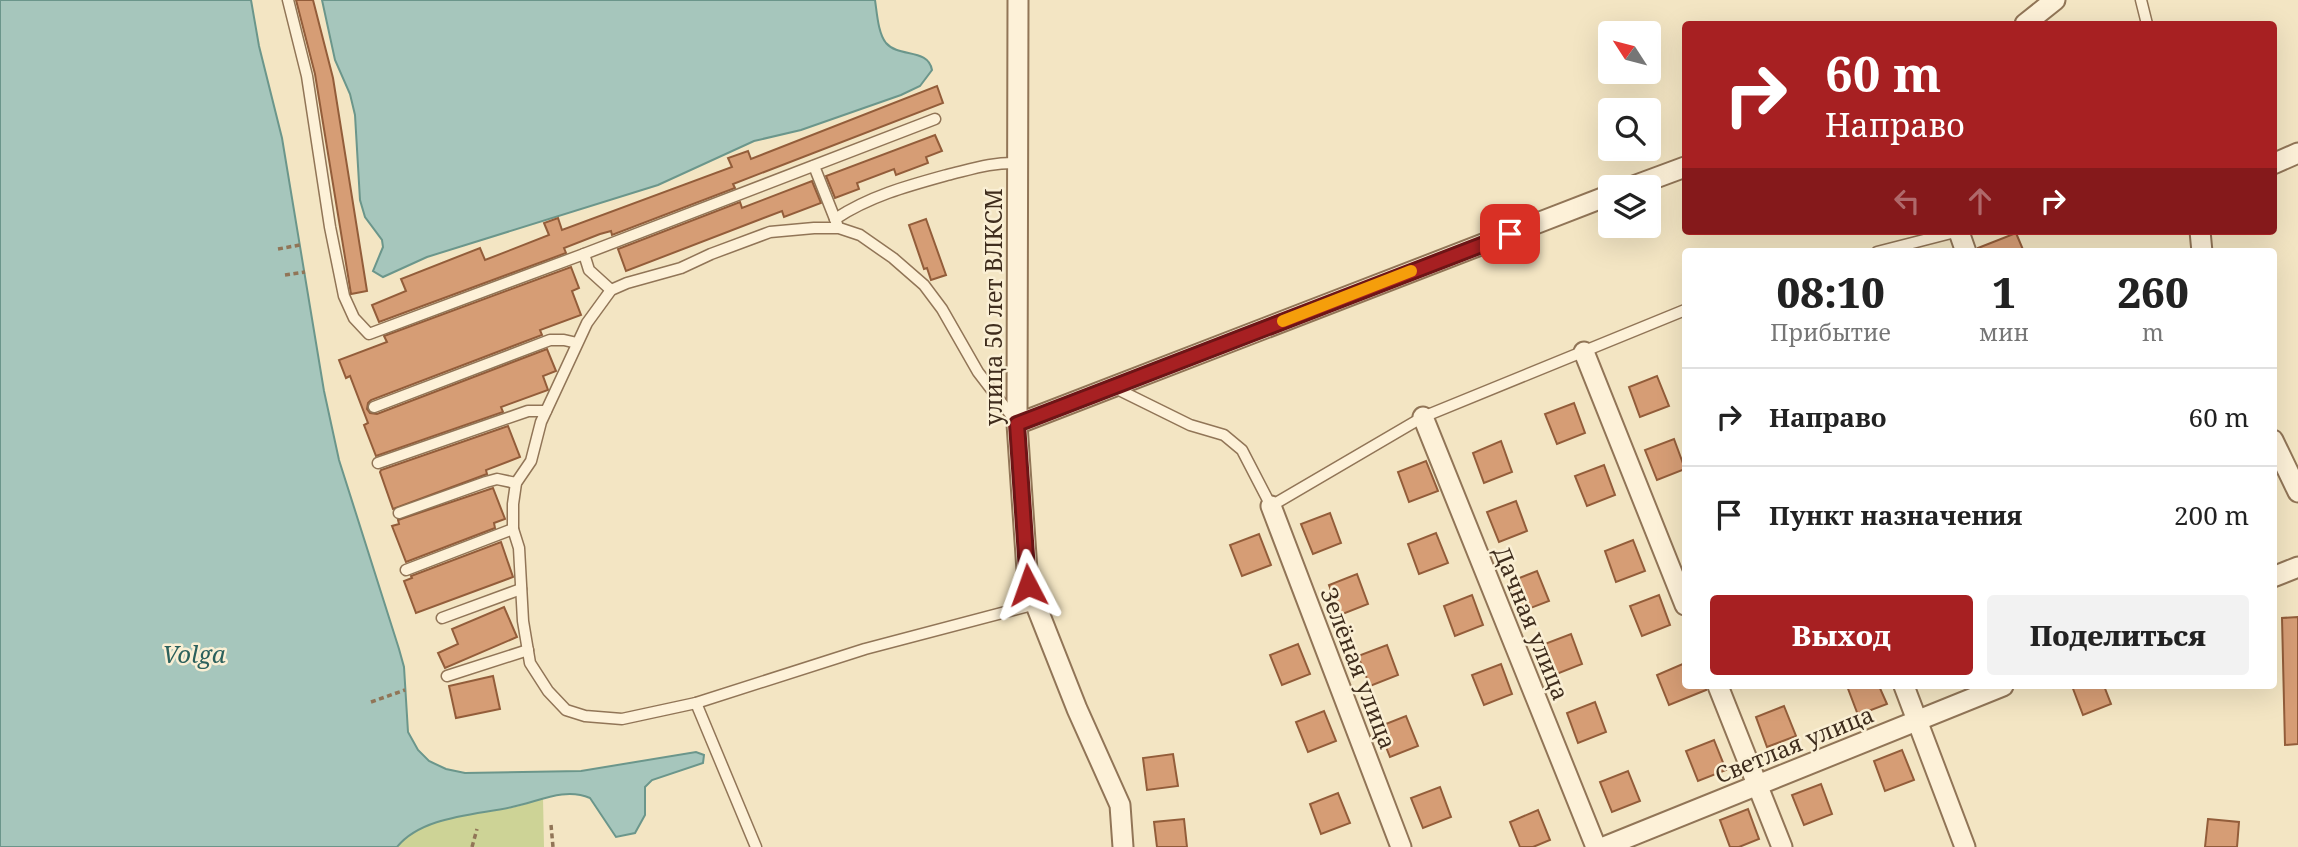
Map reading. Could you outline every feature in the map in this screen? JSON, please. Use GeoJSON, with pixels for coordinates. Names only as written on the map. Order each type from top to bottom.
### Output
{"type":"FeatureCollection","features":[{"type":"Feature","properties":{"kind":"street","name":"улица 50 лет ВЛКСМ"},"geometry":{"type":"LineString","coordinates":[[1018,0],[1017,424],[1028,585],[1077,709],[1120,805],[1123,847]]}},
{"type":"Feature","properties":{"kind":"street"},"geometry":{"type":"LineString","coordinates":[[2032,21],[2055,0]]}},
{"type":"Feature","properties":{"kind":"street"},"geometry":{"type":"LineString","coordinates":[[2277,162],[2298,153]]}},
{"type":"Feature","properties":{"kind":"street"},"geometry":{"type":"LineString","coordinates":[[1661,175],[1682,167]]}},
{"type":"Feature","properties":{"kind":"street"},"geometry":{"type":"LineString","coordinates":[[1017,424],[1598,200]]}},
{"type":"Feature","properties":{"kind":"street"},"geometry":{"type":"LineString","coordinates":[[1584,352],[1682,597]]}},
{"type":"Feature","properties":{"kind":"street","name":"Дачная улица"},"geometry":{"type":"LineString","coordinates":[[1423,417],[1596,847]]}},
{"type":"Feature","properties":{"kind":"street"},"geometry":{"type":"LineString","coordinates":[[2277,448],[2298,492]]}},
{"type":"Feature","properties":{"kind":"street","name":"Зелёная улица"},"geometry":{"type":"LineString","coordinates":[[1272,506],[1401,847]]}},
{"type":"Feature","properties":{"kind":"street"},"geometry":{"type":"LineString","coordinates":[[2277,575],[2298,567]]}},
{"type":"Feature","properties":{"kind":"street"},"geometry":{"type":"LineString","coordinates":[[1719,689],[1783,847]]}},
{"type":"Feature","properties":{"kind":"street"},"geometry":{"type":"LineString","coordinates":[[1905,689],[1965,847]]}},
{"type":"Feature","properties":{"kind":"street","name":"Светлая улица"},"geometry":{"type":"LineString","coordinates":[[1604,847],[1996,689]]}},
{"type":"Feature","properties":{"kind":"lane"},"geometry":{"type":"LineString","coordinates":[[288,0],[307,76],[330,228],[344,296],[354,318],[369,334],[935,119]]}},
{"type":"Feature","properties":{"kind":"lane"},"geometry":{"type":"LineString","coordinates":[[2141,0],[2146,21]]}},
{"type":"Feature","properties":{"kind":"lane"},"geometry":{"type":"LineString","coordinates":[[1017,163],[996,162],[884,192],[853,207],[837,223],[771,232],[681,268],[611,290],[587,323],[577,343],[546,411],[531,461],[516,483],[513,529],[519,548],[530,663],[548,691],[566,710],[585,716],[622,719],[696,703],[865,649],[1036,604]]}},
{"type":"Feature","properties":{"kind":"lane"},"geometry":{"type":"LineString","coordinates":[[814,166],[837,223],[894,258],[924,285],[942,309],[978,372],[1017,424]]}},
{"type":"Feature","properties":{"kind":"lane"},"geometry":{"type":"LineString","coordinates":[[1893,248],[1943,235]]}},
{"type":"Feature","properties":{"kind":"lane"},"geometry":{"type":"LineString","coordinates":[[584,254],[589,270],[611,290]]}},
{"type":"Feature","properties":{"kind":"lane"},"geometry":{"type":"LineString","coordinates":[[1111,387],[1190,425],[1224,435],[1242,450],[1272,506],[1423,417],[1682,311]]}},
{"type":"Feature","properties":{"kind":"lane"},"geometry":{"type":"LineString","coordinates":[[374,407],[550,340],[577,343]]}},
{"type":"Feature","properties":{"kind":"lane"},"geometry":{"type":"LineString","coordinates":[[377,463],[528,411],[546,411]]}},
{"type":"Feature","properties":{"kind":"lane"},"geometry":{"type":"LineString","coordinates":[[399,513],[497,479],[516,483]]}},
{"type":"Feature","properties":{"kind":"lane"},"geometry":{"type":"LineString","coordinates":[[406,570],[513,529]]}},
{"type":"Feature","properties":{"kind":"lane"},"geometry":{"type":"LineString","coordinates":[[442,618],[521,589]]}},
{"type":"Feature","properties":{"kind":"lane"},"geometry":{"type":"LineString","coordinates":[[447,676],[528,650]]}},
{"type":"Feature","properties":{"kind":"lane"},"geometry":{"type":"LineString","coordinates":[[696,703],[756,847]]}},
{"type":"Feature","properties":{"kind":"path"},"geometry":{"type":"LineString","coordinates":[[278,249],[300,245]]}},
{"type":"Feature","properties":{"kind":"path"},"geometry":{"type":"LineString","coordinates":[[285,275],[305,272]]}},
{"type":"Feature","properties":{"kind":"path"},"geometry":{"type":"LineString","coordinates":[[371,702],[405,690]]}},
{"type":"Feature","properties":{"kind":"path"},"geometry":{"type":"LineString","coordinates":[[551,825],[553,847]]}},
{"type":"Feature","properties":{"kind":"path"},"geometry":{"type":"LineString","coordinates":[[472,847],[477,829]]}},
{"type":"Feature","properties":{"kind":"green space"},"geometry":{"type":"Polygon","coordinates":[[[543,798],[544,847],[397,847],[420,829],[435,823],[515,807],[543,798]]]}},
{"type":"Feature","properties":{"kind":"water","name":"Volga"},"geometry":{"type":"Polygon","coordinates":[[[0,0],[251,0],[259,46],[282,138],[324,391],[339,460],[404,667],[408,732],[418,750],[429,761],[446,769],[465,773],[581,771],[696,752],[704,755],[703,763],[652,780],[645,787],[645,815],[635,833],[616,837],[590,798],[570,794],[450,818],[420,829],[397,847],[0,847],[0,0]]]}},
{"type":"Feature","properties":{"kind":"water"},"geometry":{"type":"Polygon","coordinates":[[[322,0],[875,0],[886,43],[892,48],[925,59],[932,70],[920,86],[901,95],[801,130],[754,141],[658,185],[427,257],[383,277],[373,271],[383,247],[382,240],[365,217],[360,200],[355,115],[350,94],[335,60],[322,0]]]}},
{"type":"Feature","properties":{"kind":"building"},"geometry":{"type":"Polygon","coordinates":[[[296,0],[313,0],[333,78],[367,291],[351,294],[315,74],[296,0]]]}},
{"type":"Feature","properties":{"kind":"building"},"geometry":{"type":"Polygon","coordinates":[[[937,86],[943,103],[733,184],[735,188],[612,235],[611,231],[600,234],[564,248],[566,253],[379,322],[372,305],[406,291],[401,279],[480,248],[485,260],[549,235],[544,223],[558,218],[562,230],[732,167],[728,158],[748,151],[751,159],[937,86]]]}},
{"type":"Feature","properties":{"kind":"building"},"geometry":{"type":"Polygon","coordinates":[[[935,135],[942,151],[926,157],[928,163],[896,175],[894,169],[857,183],[859,189],[835,198],[826,176],[935,135]]]}},
{"type":"Feature","properties":{"kind":"building"},"geometry":{"type":"Polygon","coordinates":[[[812,181],[821,203],[784,217],[782,211],[626,271],[618,249],[740,202],[742,208],[812,181]]]}},
{"type":"Feature","properties":{"kind":"building"},"geometry":{"type":"Polygon","coordinates":[[[926,219],[946,275],[931,280],[927,268],[924,269],[909,225],[926,219]]]}},
{"type":"Feature","properties":{"kind":"building"},"geometry":{"type":"Polygon","coordinates":[[[2017,235],[2022,248],[1978,248],[2017,235]]]}},
{"type":"Feature","properties":{"kind":"building"},"geometry":{"type":"Polygon","coordinates":[[[571,267],[579,288],[572,291],[581,315],[540,330],[542,335],[371,400],[367,409],[370,413],[377,414],[547,349],[556,371],[543,376],[548,390],[501,407],[503,412],[376,456],[364,425],[368,423],[350,376],[346,378],[339,360],[387,342],[384,336],[571,267]]]}},
{"type":"Feature","properties":{"kind":"building"},"geometry":{"type":"Polygon","coordinates":[[[1657,376],[1669,406],[1640,417],[1629,387],[1657,376]]]}},
{"type":"Feature","properties":{"kind":"building"},"geometry":{"type":"Polygon","coordinates":[[[1574,403],[1585,433],[1557,444],[1545,414],[1574,403]]]}},
{"type":"Feature","properties":{"kind":"building"},"geometry":{"type":"Polygon","coordinates":[[[508,426],[520,457],[486,470],[487,474],[393,509],[381,470],[508,426]]]}},
{"type":"Feature","properties":{"kind":"building"},"geometry":{"type":"Polygon","coordinates":[[[1674,439],[1682,461],[1682,470],[1657,480],[1645,450],[1674,439]]]}},
{"type":"Feature","properties":{"kind":"building"},"geometry":{"type":"Polygon","coordinates":[[[1501,441],[1512,472],[1484,483],[1473,453],[1501,441]]]}},
{"type":"Feature","properties":{"kind":"building"},"geometry":{"type":"Polygon","coordinates":[[[1426,461],[1438,491],[1409,502],[1398,472],[1426,461]]]}},
{"type":"Feature","properties":{"kind":"building"},"geometry":{"type":"Polygon","coordinates":[[[1604,465],[1615,495],[1587,506],[1575,476],[1604,465]]]}},
{"type":"Feature","properties":{"kind":"building"},"geometry":{"type":"Polygon","coordinates":[[[493,488],[505,519],[494,523],[495,528],[406,562],[392,526],[399,524],[398,520],[493,488]]]}},
{"type":"Feature","properties":{"kind":"building"},"geometry":{"type":"Polygon","coordinates":[[[1516,501],[1527,531],[1499,542],[1487,512],[1516,501]]]}},
{"type":"Feature","properties":{"kind":"building"},"geometry":{"type":"Polygon","coordinates":[[[1330,513],[1341,543],[1313,554],[1301,524],[1330,513]]]}},
{"type":"Feature","properties":{"kind":"building"},"geometry":{"type":"Polygon","coordinates":[[[1436,533],[1448,563],[1419,574],[1408,544],[1436,533]]]}},
{"type":"Feature","properties":{"kind":"building"},"geometry":{"type":"Polygon","coordinates":[[[1259,534],[1271,565],[1242,576],[1230,545],[1259,534]]]}},
{"type":"Feature","properties":{"kind":"building"},"geometry":{"type":"Polygon","coordinates":[[[1633,540],[1645,571],[1616,582],[1605,551],[1633,540]]]}},
{"type":"Feature","properties":{"kind":"building"},"geometry":{"type":"Polygon","coordinates":[[[501,542],[513,577],[416,613],[404,581],[501,542]]]}},
{"type":"Feature","properties":{"kind":"building"},"geometry":{"type":"Polygon","coordinates":[[[1537,571],[1549,601],[1520,612],[1509,582],[1537,571]]]}},
{"type":"Feature","properties":{"kind":"building"},"geometry":{"type":"Polygon","coordinates":[[[1357,574],[1368,604],[1340,615],[1329,585],[1357,574]]]}},
{"type":"Feature","properties":{"kind":"building"},"geometry":{"type":"Polygon","coordinates":[[[1472,595],[1483,625],[1455,636],[1444,606],[1472,595]]]}},
{"type":"Feature","properties":{"kind":"building"},"geometry":{"type":"Polygon","coordinates":[[[1659,595],[1670,625],[1642,636],[1630,606],[1659,595]]]}},
{"type":"Feature","properties":{"kind":"building"},"geometry":{"type":"Polygon","coordinates":[[[504,607],[517,637],[445,668],[438,653],[458,644],[452,629],[504,607]]]}},
{"type":"Feature","properties":{"kind":"building"},"geometry":{"type":"Polygon","coordinates":[[[2298,617],[2298,744],[2285,745],[2282,618],[2298,617]]]}},
{"type":"Feature","properties":{"kind":"building"},"geometry":{"type":"Polygon","coordinates":[[[1571,634],[1582,664],[1554,675],[1542,645],[1571,634]]]}},
{"type":"Feature","properties":{"kind":"building"},"geometry":{"type":"Polygon","coordinates":[[[1298,644],[1310,674],[1282,685],[1270,655],[1298,644]]]}},
{"type":"Feature","properties":{"kind":"building"},"geometry":{"type":"Polygon","coordinates":[[[1387,645],[1398,675],[1370,686],[1358,656],[1387,645]]]}},
{"type":"Feature","properties":{"kind":"building"},"geometry":{"type":"Polygon","coordinates":[[[1501,664],[1512,694],[1484,705],[1472,675],[1501,664]]]}},
{"type":"Feature","properties":{"kind":"building"},"geometry":{"type":"Polygon","coordinates":[[[1682,664],[1682,689],[1706,690],[1669,705],[1657,675],[1682,664]]]}},
{"type":"Feature","properties":{"kind":"building"},"geometry":{"type":"Polygon","coordinates":[[[493,676],[500,709],[456,718],[449,686],[493,676]]]}},
{"type":"Feature","properties":{"kind":"building"},"geometry":{"type":"Polygon","coordinates":[[[1848,689],[1880,689],[1887,704],[1858,715],[1848,689]]]}},
{"type":"Feature","properties":{"kind":"building"},"geometry":{"type":"Polygon","coordinates":[[[2073,689],[2105,689],[2111,704],[2083,715],[2073,689]]]}},
{"type":"Feature","properties":{"kind":"building"},"geometry":{"type":"Polygon","coordinates":[[[1595,702],[1606,732],[1578,743],[1567,713],[1595,702]]]}},
{"type":"Feature","properties":{"kind":"building"},"geometry":{"type":"Polygon","coordinates":[[[1784,706],[1796,736],[1767,747],[1756,717],[1784,706]]]}},
{"type":"Feature","properties":{"kind":"building"},"geometry":{"type":"Polygon","coordinates":[[[1324,711],[1336,741],[1308,752],[1296,722],[1324,711]]]}},
{"type":"Feature","properties":{"kind":"building"},"geometry":{"type":"Polygon","coordinates":[[[1406,716],[1418,746],[1390,757],[1378,727],[1406,716]]]}},
{"type":"Feature","properties":{"kind":"building"},"geometry":{"type":"Polygon","coordinates":[[[1714,740],[1726,770],[1698,781],[1686,751],[1714,740]]]}},
{"type":"Feature","properties":{"kind":"building"},"geometry":{"type":"Polygon","coordinates":[[[1902,750],[1914,780],[1885,791],[1874,761],[1902,750]]]}},
{"type":"Feature","properties":{"kind":"building"},"geometry":{"type":"Polygon","coordinates":[[[1173,754],[1178,786],[1147,790],[1143,758],[1173,754]]]}},
{"type":"Feature","properties":{"kind":"building"},"geometry":{"type":"Polygon","coordinates":[[[1628,771],[1640,801],[1612,812],[1600,782],[1628,771]]]}},
{"type":"Feature","properties":{"kind":"building"},"geometry":{"type":"Polygon","coordinates":[[[1821,784],[1832,814],[1804,825],[1792,795],[1821,784]]]}},
{"type":"Feature","properties":{"kind":"building"},"geometry":{"type":"Polygon","coordinates":[[[1440,787],[1451,817],[1423,828],[1411,798],[1440,787]]]}},
{"type":"Feature","properties":{"kind":"building"},"geometry":{"type":"Polygon","coordinates":[[[1338,793],[1350,823],[1321,834],[1310,804],[1338,793]]]}},
{"type":"Feature","properties":{"kind":"building"},"geometry":{"type":"Polygon","coordinates":[[[1748,809],[1759,839],[1739,847],[1730,847],[1720,820],[1748,809]]]}},
{"type":"Feature","properties":{"kind":"building"},"geometry":{"type":"Polygon","coordinates":[[[1538,810],[1550,840],[1533,847],[1520,847],[1510,822],[1538,810]]]}},
{"type":"Feature","properties":{"kind":"building"},"geometry":{"type":"Polygon","coordinates":[[[1184,819],[1187,847],[1157,847],[1154,822],[1184,819]]]}},
{"type":"Feature","properties":{"kind":"building"},"geometry":{"type":"Polygon","coordinates":[[[2208,819],[2239,822],[2237,847],[2205,847],[2208,819]]]}},
{"type":"Feature","properties":{"kind":"slow traffic"},"geometry":{"type":"LineString","coordinates":[[1283,321],[1411,271]]}},
{"type":"Feature","properties":{"kind":"route"},"geometry":{"type":"LineString","coordinates":[[1028,585],[1017,424],[1510,234]]}}]}
